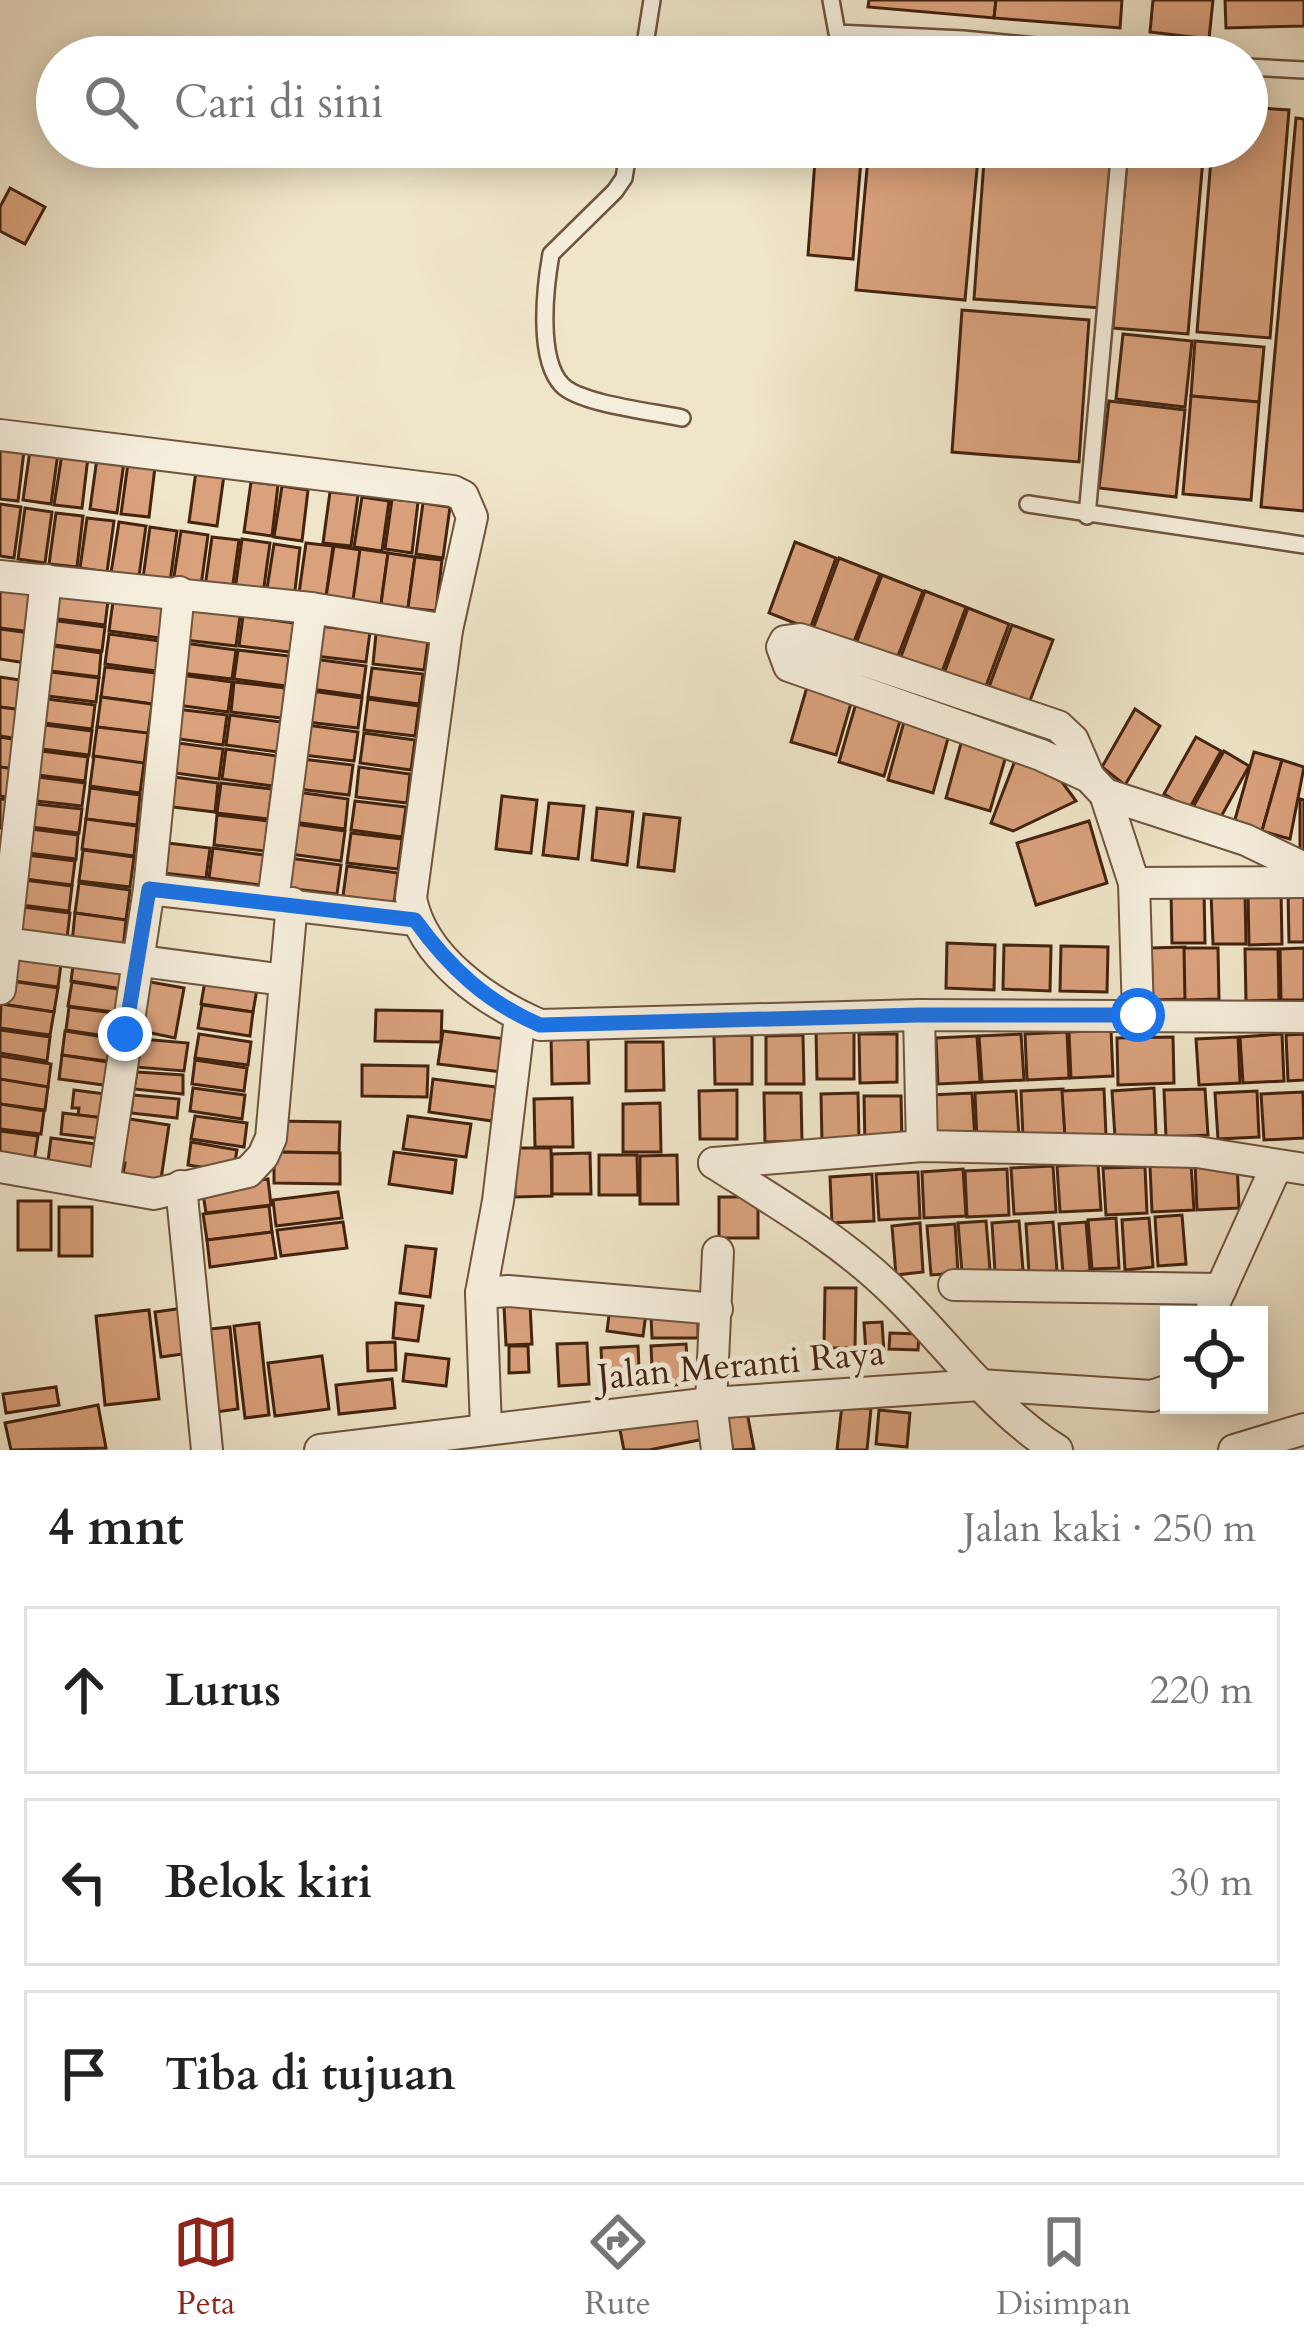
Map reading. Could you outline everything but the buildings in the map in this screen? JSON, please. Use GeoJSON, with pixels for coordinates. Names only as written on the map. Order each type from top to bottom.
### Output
{"type":"FeatureCollection","features":[{"type":"Feature","properties":{"kind":"street"},"geometry":{"type":"LineString","coordinates":[[0,435],[453,490],[463,496],[472,517],[447,630],[411,898],[415,920],[436,950],[500,1008],[540,1025],[919,1015],[1304,1017]]}},
{"type":"Feature","properties":{"kind":"street"},"geometry":{"type":"LineString","coordinates":[[0,576],[311,608],[447,630]]}},
{"type":"Feature","properties":{"kind":"street"},"geometry":{"type":"LineString","coordinates":[[46,580],[2,969],[136,963],[284,980]]}},
{"type":"Feature","properties":{"kind":"street"},"geometry":{"type":"LineString","coordinates":[[104,1185],[149,889],[178,592]]}},
{"type":"Feature","properties":{"kind":"street"},"geometry":{"type":"LineString","coordinates":[[0,1167],[154,1194],[248,1172],[262,1156],[271,1138],[284,980],[282,902],[311,608]]}},
{"type":"Feature","properties":{"kind":"street"},"geometry":{"type":"LineString","coordinates":[[1138,1015],[1134,884],[1097,785],[1073,740],[1058,726],[800,638],[785,641],[782,647],[789,666],[944,718],[1097,785],[1246,840],[1304,868]]}},
{"type":"Feature","properties":{"kind":"street"},"geometry":{"type":"LineString","coordinates":[[1134,884],[1304,882]]}},
{"type":"Feature","properties":{"kind":"street"},"geometry":{"type":"LineString","coordinates":[[149,889],[415,920]]}},
{"type":"Feature","properties":{"kind":"street"},"geometry":{"type":"LineString","coordinates":[[919,1015],[922,1146]]}},
{"type":"Feature","properties":{"kind":"street"},"geometry":{"type":"LineString","coordinates":[[486,1428],[481,1293],[520,1016]]}},
{"type":"Feature","properties":{"kind":"street"},"geometry":{"type":"LineString","coordinates":[[954,1285],[1215,1302],[1290,1168],[1197,1152],[922,1146],[714,1163],[854,1256],[896,1293],[980,1385],[1057,1450]]}},
{"type":"Feature","properties":{"kind":"street"},"geometry":{"type":"LineString","coordinates":[[181,1186],[207,1450]]}},
{"type":"Feature","properties":{"kind":"street"},"geometry":{"type":"LineString","coordinates":[[717,1450],[711,1402],[718,1252]]}},
{"type":"Feature","properties":{"kind":"street"},"geometry":{"type":"LineString","coordinates":[[481,1293],[508,1291],[717,1309]]}},
{"type":"Feature","properties":{"kind":"street","name":"Jalan Meranti Raya"},"geometry":{"type":"LineString","coordinates":[[320,1450],[711,1402],[980,1385],[1160,1393]]}},
{"type":"Feature","properties":{"kind":"street"},"geometry":{"type":"LineString","coordinates":[[1234,1450],[1304,1430]]}},
{"type":"Feature","properties":{"kind":"lane"},"geometry":{"type":"LineString","coordinates":[[646,36],[652,0]]}},
{"type":"Feature","properties":{"kind":"lane"},"geometry":{"type":"LineString","coordinates":[[831,0],[837,33],[900,36]]}},
{"type":"Feature","properties":{"kind":"lane"},"geometry":{"type":"LineString","coordinates":[[1268,68],[1304,70]]}},
{"type":"Feature","properties":{"kind":"lane"},"geometry":{"type":"LineString","coordinates":[[626,168],[615,191],[550,254],[545,322],[548,356],[560,384],[577,395],[682,418]]}},
{"type":"Feature","properties":{"kind":"lane"},"geometry":{"type":"LineString","coordinates":[[1087,516],[1118,168]]}},
{"type":"Feature","properties":{"kind":"lane"},"geometry":{"type":"LineString","coordinates":[[1028,504],[1304,544]]}},
{"type":"Feature","properties":{"kind":"route"},"geometry":{"type":"LineString","coordinates":[[125,1034],[149,889],[415,920],[436,950],[500,1008],[540,1025],[919,1015],[1138,1015]]}}]}
